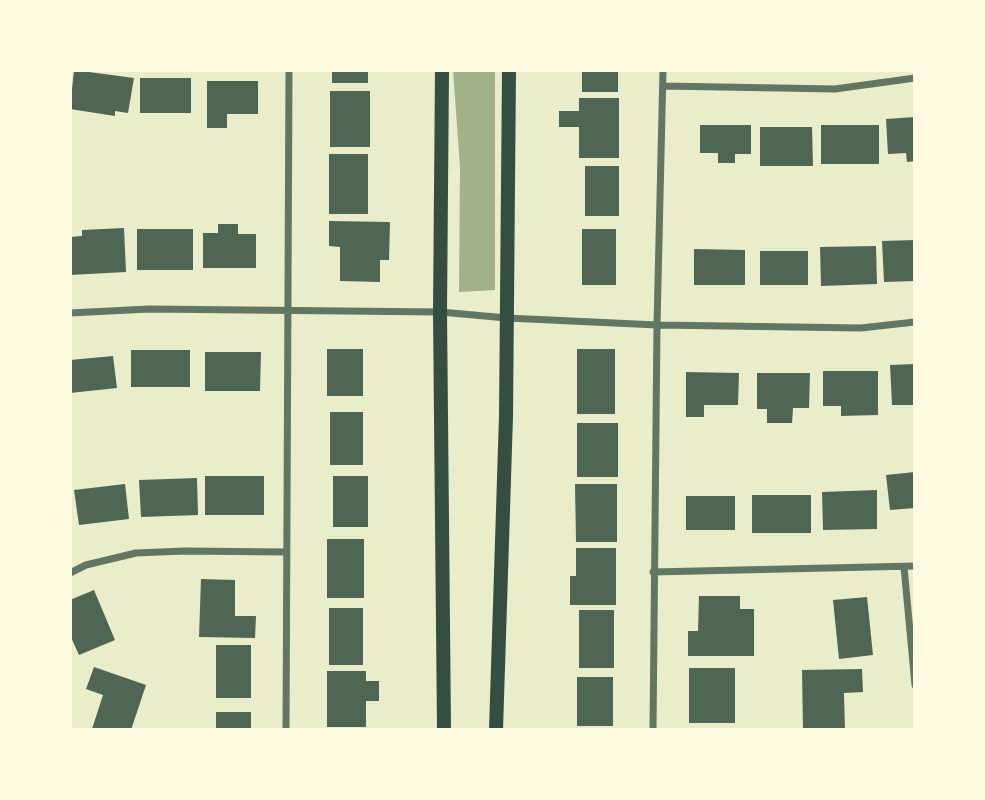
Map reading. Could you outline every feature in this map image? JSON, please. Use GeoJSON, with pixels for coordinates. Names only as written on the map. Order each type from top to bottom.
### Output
{"type":"FeatureCollection","features":[{"type":"Feature","properties":{"kind":"main road"},"geometry":{"type":"LineString","coordinates":[[442,70],[440,312],[444,730]]}},
{"type":"Feature","properties":{"kind":"main road"},"geometry":{"type":"LineString","coordinates":[[496,730],[507,318],[509,70]]}},
{"type":"Feature","properties":{"kind":"street"},"geometry":{"type":"LineString","coordinates":[[286,730],[289,70]]}},
{"type":"Feature","properties":{"kind":"street"},"geometry":{"type":"LineString","coordinates":[[653,730],[653,572],[663,70]]}},
{"type":"Feature","properties":{"kind":"street"},"geometry":{"type":"LineString","coordinates":[[663,86],[835,89],[915,78]]}},
{"type":"Feature","properties":{"kind":"street"},"geometry":{"type":"LineString","coordinates":[[70,313],[149,309],[440,312],[657,325],[861,328],[915,322]]}},
{"type":"Feature","properties":{"kind":"street"},"geometry":{"type":"LineString","coordinates":[[70,573],[86,565],[136,553],[286,552]]}},
{"type":"Feature","properties":{"kind":"street"},"geometry":{"type":"LineString","coordinates":[[653,572],[915,566]]}},
{"type":"Feature","properties":{"kind":"street"},"geometry":{"type":"LineString","coordinates":[[904,567],[915,685]]}},
{"type":"Feature","properties":{"kind":"shaded area"},"geometry":{"type":"Polygon","coordinates":[[[453,70],[495,70],[495,290],[459,292],[460,167],[453,70]]]}},
{"type":"Feature","properties":{"kind":"building"},"geometry":{"type":"Polygon","coordinates":[[[74,70],[134,78],[128,113],[115,111],[115,116],[70,109],[74,70]]]}},
{"type":"Feature","properties":{"kind":"building"},"geometry":{"type":"Polygon","coordinates":[[[332,70],[368,70],[368,83],[332,83],[332,70]]]}},
{"type":"Feature","properties":{"kind":"building"},"geometry":{"type":"Polygon","coordinates":[[[582,70],[618,70],[618,92],[582,92],[582,70]]]}},
{"type":"Feature","properties":{"kind":"building"},"geometry":{"type":"Polygon","coordinates":[[[140,78],[191,78],[191,113],[140,113],[140,78]]]}},
{"type":"Feature","properties":{"kind":"building"},"geometry":{"type":"Polygon","coordinates":[[[207,81],[258,81],[258,114],[227,114],[227,128],[207,128],[207,81]]]}},
{"type":"Feature","properties":{"kind":"building"},"geometry":{"type":"Polygon","coordinates":[[[330,91],[370,91],[370,147],[330,147],[330,91]]]}},
{"type":"Feature","properties":{"kind":"building"},"geometry":{"type":"Polygon","coordinates":[[[579,98],[619,98],[619,158],[579,158],[579,127],[559,127],[559,111],[579,111],[579,98]]]}},
{"type":"Feature","properties":{"kind":"building"},"geometry":{"type":"Polygon","coordinates":[[[915,117],[915,161],[907,162],[906,153],[888,154],[886,119],[915,117]]]}},
{"type":"Feature","properties":{"kind":"building"},"geometry":{"type":"Polygon","coordinates":[[[700,125],[751,125],[751,154],[735,154],[735,163],[718,163],[718,153],[700,153],[700,125]]]}},
{"type":"Feature","properties":{"kind":"building"},"geometry":{"type":"Polygon","coordinates":[[[821,125],[879,125],[879,164],[821,164],[821,125]]]}},
{"type":"Feature","properties":{"kind":"building"},"geometry":{"type":"Polygon","coordinates":[[[760,127],[812,127],[813,166],[760,166],[760,127]]]}},
{"type":"Feature","properties":{"kind":"building"},"geometry":{"type":"Polygon","coordinates":[[[329,154],[368,154],[368,214],[329,214],[329,154]]]}},
{"type":"Feature","properties":{"kind":"building"},"geometry":{"type":"Polygon","coordinates":[[[585,166],[619,166],[619,216],[585,216],[585,166]]]}},
{"type":"Feature","properties":{"kind":"building"},"geometry":{"type":"Polygon","coordinates":[[[329,221],[390,222],[389,260],[380,260],[380,282],[340,281],[340,247],[329,246],[329,221]]]}},
{"type":"Feature","properties":{"kind":"building"},"geometry":{"type":"Polygon","coordinates":[[[218,224],[238,224],[238,234],[256,234],[256,268],[203,268],[203,233],[218,233],[218,224]]]}},
{"type":"Feature","properties":{"kind":"building"},"geometry":{"type":"Polygon","coordinates":[[[124,228],[126,272],[70,275],[70,237],[82,236],[82,230],[124,228]]]}},
{"type":"Feature","properties":{"kind":"building"},"geometry":{"type":"Polygon","coordinates":[[[137,229],[193,229],[193,270],[137,270],[137,229]]]}},
{"type":"Feature","properties":{"kind":"building"},"geometry":{"type":"Polygon","coordinates":[[[582,229],[616,229],[616,285],[582,285],[582,229]]]}},
{"type":"Feature","properties":{"kind":"building"},"geometry":{"type":"Polygon","coordinates":[[[915,240],[915,281],[884,282],[882,241],[915,240]]]}},
{"type":"Feature","properties":{"kind":"building"},"geometry":{"type":"Polygon","coordinates":[[[876,246],[877,284],[821,286],[820,247],[876,246]]]}},
{"type":"Feature","properties":{"kind":"building"},"geometry":{"type":"Polygon","coordinates":[[[694,249],[745,250],[745,285],[694,285],[694,249]]]}},
{"type":"Feature","properties":{"kind":"building"},"geometry":{"type":"Polygon","coordinates":[[[760,251],[808,251],[808,285],[760,285],[760,251]]]}},
{"type":"Feature","properties":{"kind":"building"},"geometry":{"type":"Polygon","coordinates":[[[327,349],[363,349],[363,396],[327,396],[327,349]]]}},
{"type":"Feature","properties":{"kind":"building"},"geometry":{"type":"Polygon","coordinates":[[[577,349],[615,349],[615,414],[577,414],[577,349]]]}},
{"type":"Feature","properties":{"kind":"building"},"geometry":{"type":"Polygon","coordinates":[[[131,350],[190,350],[190,387],[131,387],[131,350]]]}},
{"type":"Feature","properties":{"kind":"building"},"geometry":{"type":"Polygon","coordinates":[[[205,352],[261,352],[260,391],[205,391],[205,352]]]}},
{"type":"Feature","properties":{"kind":"building"},"geometry":{"type":"Polygon","coordinates":[[[113,356],[117,388],[70,393],[70,360],[113,356]]]}},
{"type":"Feature","properties":{"kind":"building"},"geometry":{"type":"Polygon","coordinates":[[[915,364],[915,405],[892,405],[890,365],[915,364]]]}},
{"type":"Feature","properties":{"kind":"building"},"geometry":{"type":"Polygon","coordinates":[[[823,371],[878,371],[878,415],[841,416],[841,406],[823,406],[823,371]]]}},
{"type":"Feature","properties":{"kind":"building"},"geometry":{"type":"Polygon","coordinates":[[[686,372],[739,373],[738,405],[704,405],[704,417],[686,417],[686,372]]]}},
{"type":"Feature","properties":{"kind":"building"},"geometry":{"type":"Polygon","coordinates":[[[757,373],[810,373],[809,408],[793,408],[792,423],[767,423],[767,409],[757,409],[757,373]]]}},
{"type":"Feature","properties":{"kind":"building"},"geometry":{"type":"Polygon","coordinates":[[[330,412],[363,412],[363,465],[330,465],[330,412]]]}},
{"type":"Feature","properties":{"kind":"building"},"geometry":{"type":"Polygon","coordinates":[[[577,423],[618,423],[618,477],[577,477],[577,423]]]}},
{"type":"Feature","properties":{"kind":"building"},"geometry":{"type":"Polygon","coordinates":[[[915,472],[915,508],[890,510],[886,475],[915,472]]]}},
{"type":"Feature","properties":{"kind":"building"},"geometry":{"type":"Polygon","coordinates":[[[205,476],[264,476],[264,515],[205,515],[205,476]]]}},
{"type":"Feature","properties":{"kind":"building"},"geometry":{"type":"Polygon","coordinates":[[[333,476],[368,476],[368,527],[333,527],[333,476]]]}},
{"type":"Feature","properties":{"kind":"building"},"geometry":{"type":"Polygon","coordinates":[[[197,478],[198,515],[141,517],[139,480],[197,478]]]}},
{"type":"Feature","properties":{"kind":"building"},"geometry":{"type":"Polygon","coordinates":[[[125,484],[129,519],[79,525],[74,490],[125,484]]]}},
{"type":"Feature","properties":{"kind":"building"},"geometry":{"type":"Polygon","coordinates":[[[575,484],[617,484],[617,542],[576,542],[575,484]]]}},
{"type":"Feature","properties":{"kind":"building"},"geometry":{"type":"Polygon","coordinates":[[[877,490],[877,529],[823,530],[822,492],[877,490]]]}},
{"type":"Feature","properties":{"kind":"building"},"geometry":{"type":"Polygon","coordinates":[[[752,495],[811,495],[811,533],[752,533],[752,495]]]}},
{"type":"Feature","properties":{"kind":"building"},"geometry":{"type":"Polygon","coordinates":[[[686,496],[735,496],[735,530],[686,530],[686,496]]]}},
{"type":"Feature","properties":{"kind":"building"},"geometry":{"type":"Polygon","coordinates":[[[327,539],[364,539],[364,598],[327,598],[327,539]]]}},
{"type":"Feature","properties":{"kind":"building"},"geometry":{"type":"Polygon","coordinates":[[[576,548],[616,548],[616,605],[570,605],[570,576],[576,576],[576,548]]]}},
{"type":"Feature","properties":{"kind":"building"},"geometry":{"type":"Polygon","coordinates":[[[201,579],[235,580],[235,616],[256,616],[255,638],[199,637],[201,579]]]}},
{"type":"Feature","properties":{"kind":"building"},"geometry":{"type":"Polygon","coordinates":[[[94,590],[115,640],[79,655],[70,635],[70,600],[94,590]]]}},
{"type":"Feature","properties":{"kind":"building"},"geometry":{"type":"Polygon","coordinates":[[[699,596],[740,596],[740,609],[754,609],[754,656],[688,656],[688,631],[698,631],[699,596]]]}},
{"type":"Feature","properties":{"kind":"building"},"geometry":{"type":"Polygon","coordinates":[[[867,597],[873,655],[839,659],[833,600],[867,597]]]}},
{"type":"Feature","properties":{"kind":"building"},"geometry":{"type":"Polygon","coordinates":[[[329,608],[363,608],[363,665],[329,665],[329,608]]]}},
{"type":"Feature","properties":{"kind":"building"},"geometry":{"type":"Polygon","coordinates":[[[579,610],[614,610],[614,668],[579,668],[579,610]]]}},
{"type":"Feature","properties":{"kind":"building"},"geometry":{"type":"Polygon","coordinates":[[[216,645],[251,645],[251,698],[216,698],[216,645]]]}},
{"type":"Feature","properties":{"kind":"building"},"geometry":{"type":"Polygon","coordinates":[[[94,667],[146,685],[131,730],[92,729],[103,695],[86,689],[94,667]]]}},
{"type":"Feature","properties":{"kind":"building"},"geometry":{"type":"Polygon","coordinates":[[[689,668],[735,668],[735,723],[689,723],[689,668]]]}},
{"type":"Feature","properties":{"kind":"building"},"geometry":{"type":"Polygon","coordinates":[[[862,669],[863,692],[844,693],[845,730],[803,730],[802,670],[862,669]]]}},
{"type":"Feature","properties":{"kind":"building"},"geometry":{"type":"Polygon","coordinates":[[[327,671],[366,671],[366,681],[379,681],[379,701],[366,701],[366,727],[327,727],[327,671]]]}},
{"type":"Feature","properties":{"kind":"building"},"geometry":{"type":"Polygon","coordinates":[[[577,677],[613,677],[613,726],[577,726],[577,677]]]}},
{"type":"Feature","properties":{"kind":"building"},"geometry":{"type":"Polygon","coordinates":[[[216,712],[251,712],[251,730],[216,730],[216,712]]]}}]}
